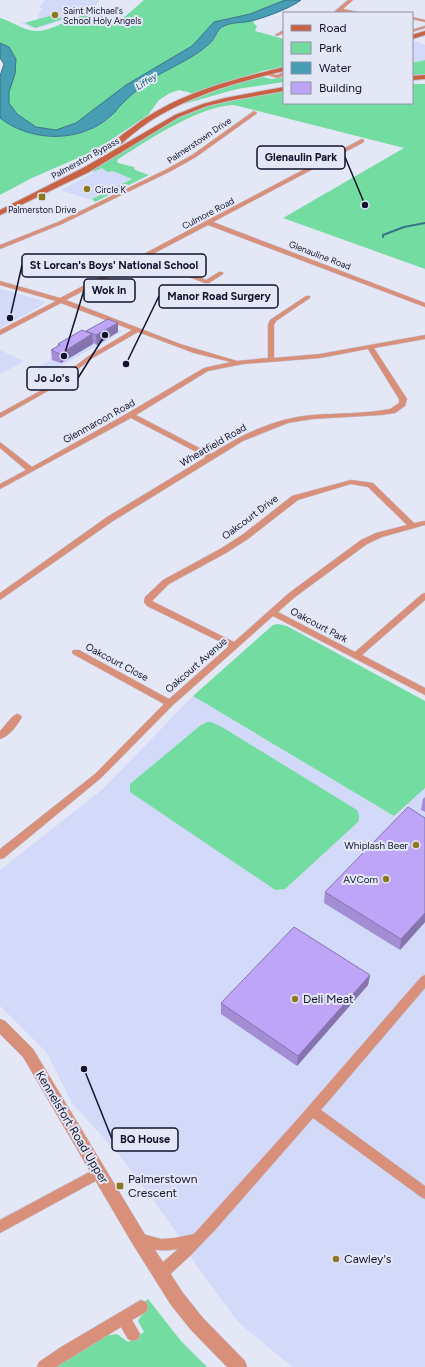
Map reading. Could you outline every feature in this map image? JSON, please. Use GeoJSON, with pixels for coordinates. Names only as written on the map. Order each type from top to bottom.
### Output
{"type":"FeatureCollection","features":[{"type":"Feature","properties":{"kind":"main road"},"geometry":{"type":"LineString","coordinates":[[413,37],[425,33]]}},
{"type":"Feature","properties":{"kind":"main road"},"geometry":{"type":"LineString","coordinates":[[118,142],[145,121],[173,105],[210,90],[283,69]]}},
{"type":"Feature","properties":{"kind":"main road"},"geometry":{"type":"LineString","coordinates":[[413,78],[425,77]]}},
{"type":"Feature","properties":{"kind":"main road"},"geometry":{"type":"LineString","coordinates":[[413,82],[425,81]]}},
{"type":"Feature","properties":{"kind":"main road"},"geometry":{"type":"LineString","coordinates":[[0,206],[70,171],[170,113],[200,101],[238,91],[283,85]]}},
{"type":"Feature","properties":{"kind":"main road","name":"Palmerston Bypass"},"geometry":{"type":"LineString","coordinates":[[0,213],[86,170],[177,116],[205,105],[228,99],[283,89]]}},
{"type":"Feature","properties":{"kind":"street"},"geometry":{"type":"LineString","coordinates":[[338,12],[350,0]]}},
{"type":"Feature","properties":{"kind":"street"},"geometry":{"type":"LineString","coordinates":[[413,18],[425,21]]}},
{"type":"Feature","properties":{"kind":"street"},"geometry":{"type":"LineString","coordinates":[[413,31],[425,27]]}},
{"type":"Feature","properties":{"kind":"street"},"geometry":{"type":"LineString","coordinates":[[277,35],[283,32]]}},
{"type":"Feature","properties":{"kind":"street"},"geometry":{"type":"LineString","coordinates":[[265,74],[278,77],[283,74]]}},
{"type":"Feature","properties":{"kind":"street","name":"Palmerstown Drive"},"geometry":{"type":"LineString","coordinates":[[0,247],[60,223],[169,170],[194,156],[254,113]]}},
{"type":"Feature","properties":{"kind":"street","name":"Culmore Road"},"geometry":{"type":"LineString","coordinates":[[0,333],[362,141]]}},
{"type":"Feature","properties":{"kind":"street","name":"Glenauline Road"},"geometry":{"type":"LineString","coordinates":[[209,223],[425,305]]}},
{"type":"Feature","properties":{"kind":"street"},"geometry":{"type":"LineString","coordinates":[[143,258],[207,282],[221,273]]}},
{"type":"Feature","properties":{"kind":"street"},"geometry":{"type":"LineString","coordinates":[[0,284],[62,301],[205,354],[243,362]]}},
{"type":"Feature","properties":{"kind":"street"},"geometry":{"type":"LineString","coordinates":[[271,360],[271,325],[273,320],[308,297]]}},
{"type":"Feature","properties":{"kind":"street"},"geometry":{"type":"LineString","coordinates":[[0,416],[53,386],[89,358],[137,330]]}},
{"type":"Feature","properties":{"kind":"street","name":"Glenmaroon Road"},"geometry":{"type":"LineString","coordinates":[[0,487],[131,415],[206,369],[243,362],[320,356],[425,337]]}},
{"type":"Feature","properties":{"kind":"street","name":"Wheatfield Road"},"geometry":{"type":"LineString","coordinates":[[0,597],[110,519],[240,438],[286,421],[312,417],[381,413],[398,408],[402,404],[403,399],[370,348]]}},
{"type":"Feature","properties":{"kind":"street"},"geometry":{"type":"LineString","coordinates":[[205,354],[209,362],[206,369]]}},
{"type":"Feature","properties":{"kind":"street"},"geometry":{"type":"LineString","coordinates":[[131,415],[210,456]]}},
{"type":"Feature","properties":{"kind":"street"},"geometry":{"type":"LineString","coordinates":[[0,444],[31,470]]}},
{"type":"Feature","properties":{"kind":"street","name":"Oakcourt Drive"},"geometry":{"type":"LineString","coordinates":[[235,646],[150,604],[148,599],[166,582],[223,551],[245,537],[295,498],[342,484],[350,482],[370,485],[413,526]]}},
{"type":"Feature","properties":{"kind":"street","name":"Oakcourt Avenue"},"geometry":{"type":"LineString","coordinates":[[0,855],[98,776],[170,703],[272,612],[317,575],[364,542],[379,536],[425,523]]}},
{"type":"Feature","properties":{"kind":"street"},"geometry":{"type":"LineString","coordinates":[[355,656],[425,596]]}},
{"type":"Feature","properties":{"kind":"street","name":"Oakcourt Park"},"geometry":{"type":"LineString","coordinates":[[272,612],[425,692]]}},
{"type":"Feature","properties":{"kind":"street","name":"Oakcourt Close"},"geometry":{"type":"LineString","coordinates":[[76,652],[170,703]]}},
{"type":"Feature","properties":{"kind":"street"},"geometry":{"type":"LineString","coordinates":[[0,736],[10,727],[17,717]]}},
{"type":"Feature","properties":{"kind":"street"},"geometry":{"type":"LineString","coordinates":[[160,1274],[198,1238],[313,1111],[425,980]]}},
{"type":"Feature","properties":{"kind":"street","name":"Kennelsfort Road Upper"},"geometry":{"type":"LineString","coordinates":[[0,1025],[28,1053],[138,1238],[177,1299],[197,1324],[239,1367]]}},
{"type":"Feature","properties":{"kind":"street"},"geometry":{"type":"LineString","coordinates":[[313,1111],[425,1193]]}},
{"type":"Feature","properties":{"kind":"street"},"geometry":{"type":"LineString","coordinates":[[0,1227],[99,1173]]}},
{"type":"Feature","properties":{"kind":"street"},"geometry":{"type":"LineString","coordinates":[[138,1238],[156,1245],[164,1246],[198,1238]]}},
{"type":"Feature","properties":{"kind":"street"},"geometry":{"type":"LineString","coordinates":[[44,1367],[141,1307]]}},
{"type":"Feature","properties":{"kind":"street"},"geometry":{"type":"LineString","coordinates":[[123,1318],[133,1334]]}},
{"type":"Feature","properties":{"kind":"shaded area","name":"Saint Michael's School Holy Angels"},"geometry":{"type":"Polygon","coordinates":[[[45,0],[100,0],[89,9],[68,16],[64,20],[36,29],[21,23],[38,19],[38,14],[43,8],[39,8],[45,0]]]}},
{"type":"Feature","properties":{"kind":"shaded area"},"geometry":{"type":"Polygon","coordinates":[[[413,40],[425,45],[425,60],[413,63],[413,40]]]}},
{"type":"Feature","properties":{"kind":"shaded area"},"geometry":{"type":"Polygon","coordinates":[[[102,168],[107,172],[113,171],[132,179],[92,199],[61,190],[102,168]]]}},
{"type":"Feature","properties":{"kind":"shaded area"},"geometry":{"type":"Polygon","coordinates":[[[0,289],[38,299],[44,302],[44,304],[0,328],[0,289]]]}},
{"type":"Feature","properties":{"kind":"shaded area"},"geometry":{"type":"Polygon","coordinates":[[[115,327],[122,331],[41,378],[29,373],[82,339],[115,327]]]}},
{"type":"Feature","properties":{"kind":"shaded area"},"geometry":{"type":"Polygon","coordinates":[[[0,350],[24,361],[0,374],[0,350]]]}},
{"type":"Feature","properties":{"kind":"shaded area"},"geometry":{"type":"Polygon","coordinates":[[[193,696],[394,816],[425,788],[425,1367],[292,1367],[238,1322],[198,1268],[175,1230],[120,1156],[72,1103],[47,1053],[0,1006],[0,870],[103,789],[193,696]]]}},
{"type":"Feature","properties":{"kind":"green space"},"geometry":{"type":"Polygon","coordinates":[[[144,0],[285,0],[250,14],[214,22],[192,46],[126,85],[76,123],[56,130],[36,127],[17,114],[9,103],[9,47],[0,43],[0,18],[28,30],[38,31],[54,27],[78,17],[94,14],[103,15],[98,25],[104,26],[117,22],[144,0]]]}},
{"type":"Feature","properties":{"kind":"green space"},"geometry":{"type":"Polygon","coordinates":[[[53,15],[63,19],[35,28],[25,23],[53,15]]]}},
{"type":"Feature","properties":{"kind":"green space"},"geometry":{"type":"Polygon","coordinates":[[[253,20],[254,24],[257,26],[255,31],[283,39],[283,67],[262,71],[195,94],[179,90],[170,93],[159,100],[148,115],[96,150],[32,178],[0,195],[0,118],[27,132],[41,135],[71,135],[86,131],[100,125],[112,116],[127,99],[145,84],[207,47],[224,27],[233,23],[253,20]]]}},
{"type":"Feature","properties":{"kind":"green space"},"geometry":{"type":"Polygon","coordinates":[[[425,60],[425,74],[413,76],[413,63],[425,60]]]}},
{"type":"Feature","properties":{"kind":"green space"},"geometry":{"type":"Polygon","coordinates":[[[262,77],[272,79],[283,77],[283,82],[237,89],[180,105],[238,82],[262,77]]]}},
{"type":"Feature","properties":{"kind":"green space"},"geometry":{"type":"Polygon","coordinates":[[[413,84],[425,84],[425,269],[283,218],[404,148],[234,105],[205,111],[189,118],[117,160],[118,163],[134,167],[135,170],[149,175],[95,202],[92,199],[132,179],[113,171],[107,172],[102,168],[93,172],[94,168],[179,116],[220,102],[283,91],[283,104],[413,104],[413,84]]]}},
{"type":"Feature","properties":{"kind":"green space"},"geometry":{"type":"Polygon","coordinates":[[[278,624],[287,626],[425,701],[425,788],[394,816],[193,696],[273,625],[278,624]]]}},
{"type":"Feature","properties":{"kind":"green space"},"geometry":{"type":"Polygon","coordinates":[[[211,722],[222,727],[358,811],[358,822],[285,889],[275,890],[130,792],[130,784],[201,725],[211,722]]]}},
{"type":"Feature","properties":{"kind":"green space"},"geometry":{"type":"Polygon","coordinates":[[[148,1299],[181,1341],[207,1367],[56,1367],[105,1336],[117,1334],[128,1342],[144,1332],[138,1321],[147,1310],[143,1303],[148,1299]]]}},
{"type":"Feature","properties":{"kind":"water","name":"Liffey"},"geometry":{"type":"Polygon","coordinates":[[[285,0],[301,0],[263,18],[224,26],[219,30],[210,44],[185,61],[147,82],[128,98],[112,115],[100,124],[86,131],[72,135],[42,135],[27,132],[0,118],[0,76],[4,64],[0,58],[0,43],[9,47],[16,59],[15,74],[9,92],[9,103],[17,114],[36,127],[56,130],[76,123],[126,85],[192,46],[214,22],[250,14],[285,0]]]}},
{"type":"Feature","properties":{"kind":"building"},"geometry":{"type":"Polygon","coordinates":[[[108,319],[118,323],[96,335],[86,331],[108,319]]]}},
{"type":"Feature","properties":{"kind":"building"},"geometry":{"type":"Polygon","coordinates":[[[82,330],[92,334],[60,354],[51,350],[60,345],[58,344],[82,330]]]}},
{"type":"Feature","properties":{"kind":"building","name":"AVCom"},"geometry":{"type":"Polygon","coordinates":[[[408,807],[425,818],[425,913],[401,939],[325,892],[408,807]]]}},
{"type":"Feature","properties":{"kind":"building","name":"Deli Meat"},"geometry":{"type":"Polygon","coordinates":[[[294,927],[370,975],[298,1056],[221,1003],[294,927]]]}},
{"type":"Feature","properties":{"kind":"waterway"},"geometry":{"type":"LineString","coordinates":[[383,237],[383,235],[404,227],[425,223]]}},
{"type":"Feature","properties":{"kind":"place","name":"Saint Michael's School Holy Angels"},"geometry":{"type":"Point","coordinates":[55,15]}},
{"type":"Feature","properties":{"kind":"place","name":"Circle K"},"geometry":{"type":"Point","coordinates":[87,189]}},
{"type":"Feature","properties":{"kind":"place","name":"Palmerston Drive"},"geometry":{"type":"Point","coordinates":[42,197]}},
{"type":"Feature","properties":{"kind":"place","name":"Glenaulin Park"},"geometry":{"type":"Point","coordinates":[365,205]}},
{"type":"Feature","properties":{"kind":"place","name":"St Lorcan's Boys' National School"},"geometry":{"type":"Point","coordinates":[10,318]}},
{"type":"Feature","properties":{"kind":"place","name":"Jo Jo's"},"geometry":{"type":"Point","coordinates":[105,335]}},
{"type":"Feature","properties":{"kind":"place","name":"Wok In"},"geometry":{"type":"Point","coordinates":[64,356]}},
{"type":"Feature","properties":{"kind":"place","name":"Manor Road Surgery"},"geometry":{"type":"Point","coordinates":[126,364]}},
{"type":"Feature","properties":{"kind":"place","name":"Whiplash Beer"},"geometry":{"type":"Point","coordinates":[416,845]}},
{"type":"Feature","properties":{"kind":"place","name":"AVCom"},"geometry":{"type":"Point","coordinates":[386,879]}},
{"type":"Feature","properties":{"kind":"place","name":"Deli Meat"},"geometry":{"type":"Point","coordinates":[295,999]}},
{"type":"Feature","properties":{"kind":"place","name":"BQ House"},"geometry":{"type":"Point","coordinates":[84,1069]}},
{"type":"Feature","properties":{"kind":"place","name":"Palmerstown Crescent"},"geometry":{"type":"Point","coordinates":[120,1186]}},
{"type":"Feature","properties":{"kind":"place","name":"Cawley's"},"geometry":{"type":"Point","coordinates":[336,1259]}}]}
